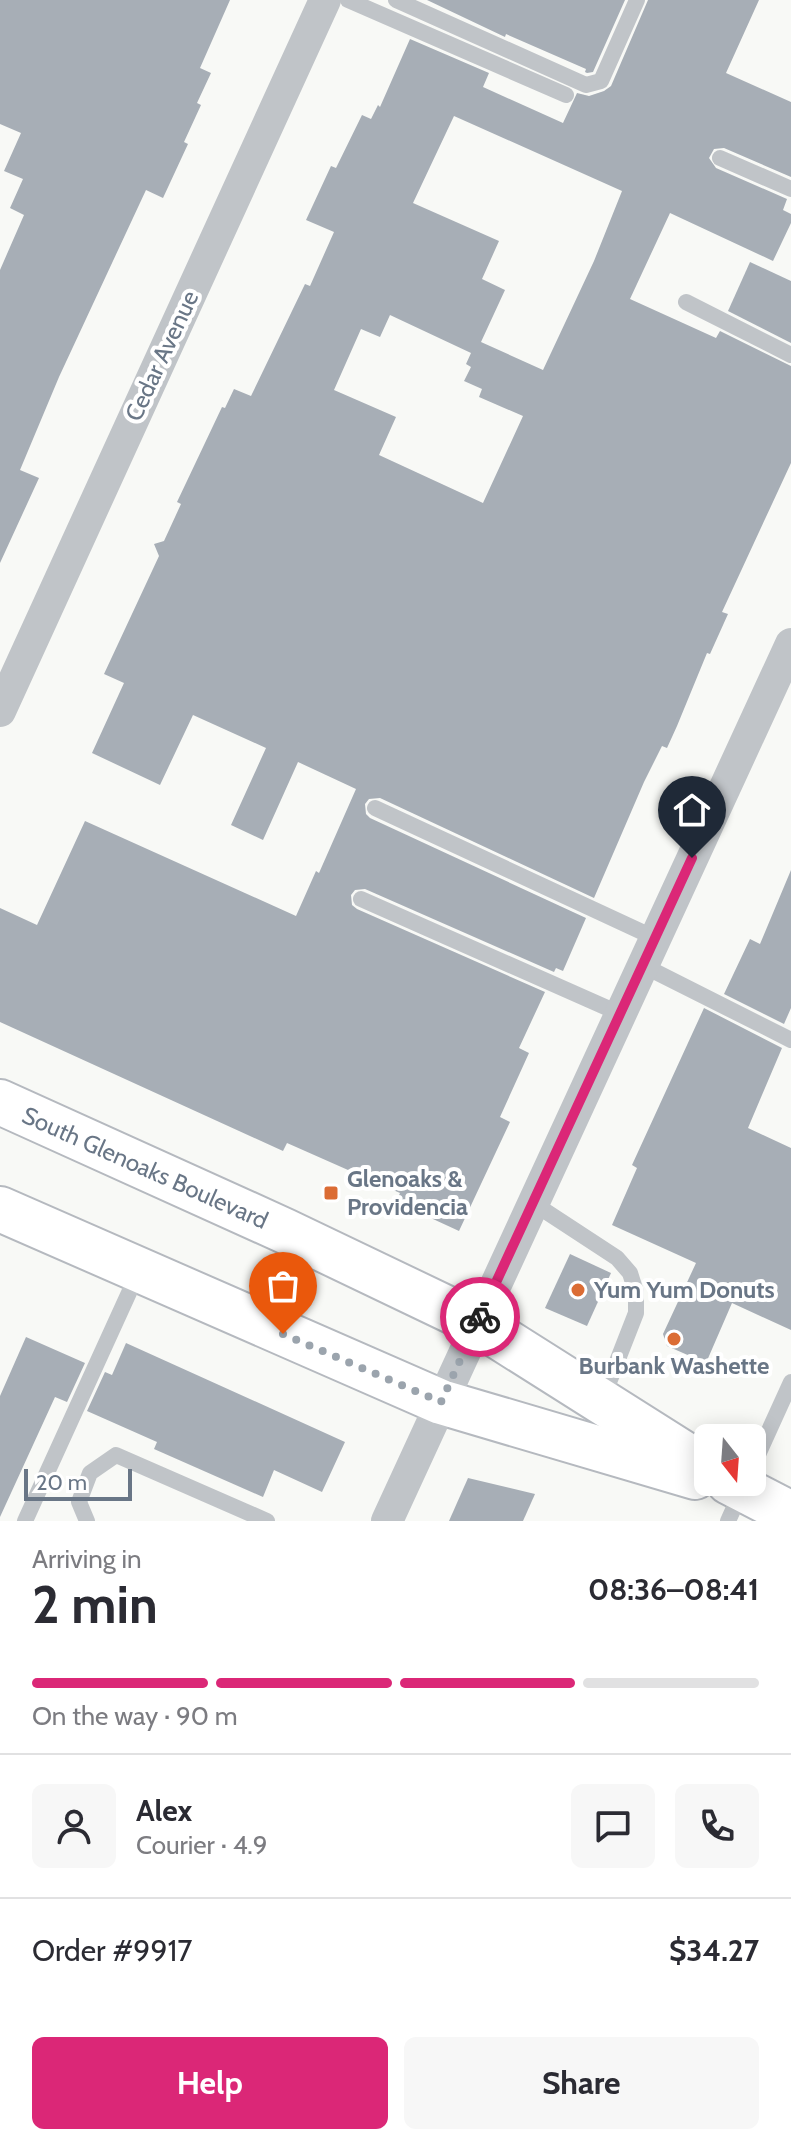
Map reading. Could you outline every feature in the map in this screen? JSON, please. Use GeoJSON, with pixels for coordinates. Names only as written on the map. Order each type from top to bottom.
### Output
{"type":"FeatureCollection","features":[{"type":"Feature","properties":{"kind":"main road","name":"South Glenoaks Boulevard"},"geometry":{"type":"LineString","coordinates":[[0,1102],[285,1231],[477,1323],[694,1462]]}},
{"type":"Feature","properties":{"kind":"main road","name":"South Glenoaks Boulevard"},"geometry":{"type":"LineString","coordinates":[[0,1209],[441,1402],[694,1474]]}},
{"type":"Feature","properties":{"kind":"main road","name":"South Glenoaks Boulevard"},"geometry":{"type":"LineString","coordinates":[[753,1496],[791,1514]]}},
{"type":"Feature","properties":{"kind":"street","name":"Cedar Avenue"},"geometry":{"type":"LineString","coordinates":[[0,711],[325,0]]}},
{"type":"Feature","properties":{"kind":"street"},"geometry":{"type":"LineString","coordinates":[[387,1521],[791,644]]}},
{"type":"Feature","properties":{"kind":"lane"},"geometry":{"type":"LineString","coordinates":[[348,0],[566,95]]}},
{"type":"Feature","properties":{"kind":"lane"},"geometry":{"type":"LineString","coordinates":[[396,0],[586,85],[601,81],[637,0]]}},
{"type":"Feature","properties":{"kind":"lane"},"geometry":{"type":"LineString","coordinates":[[720,158],[791,189]]}},
{"type":"Feature","properties":{"kind":"lane"},"geometry":{"type":"LineString","coordinates":[[686,302],[791,355]]}},
{"type":"Feature","properties":{"kind":"lane"},"geometry":{"type":"LineString","coordinates":[[375,808],[650,952],[791,1040]]}},
{"type":"Feature","properties":{"kind":"lane"},"geometry":{"type":"LineString","coordinates":[[361,899],[621,1014]]}},
{"type":"Feature","properties":{"kind":"lane"},"geometry":{"type":"LineString","coordinates":[[533,1203],[617,1258],[630,1273],[636,1292],[636,1313],[601,1401]]}},
{"type":"Feature","properties":{"kind":"lane"},"geometry":{"type":"LineString","coordinates":[[25,1521],[139,1272]]}},
{"type":"Feature","properties":{"kind":"lane"},"geometry":{"type":"LineString","coordinates":[[765,1424],[791,1382]]}},
{"type":"Feature","properties":{"kind":"lane"},"geometry":{"type":"LineString","coordinates":[[87,1521],[79,1502],[90,1473],[116,1455],[267,1521]]}},
{"type":"Feature","properties":{"kind":"building"},"geometry":{"type":"Polygon","coordinates":[[[0,0],[230,0],[200,68],[211,73],[184,142],[188,144],[163,198],[146,190],[59,377],[20,470],[39,478],[0,563],[0,270],[24,215],[10,208],[23,179],[4,171],[21,133],[0,124],[0,0]]]}},
{"type":"Feature","properties":{"kind":"building"},"geometry":{"type":"Polygon","coordinates":[[[427,0],[625,0],[593,72],[587,73],[586,69],[506,34],[505,37],[427,0]]]}},
{"type":"Feature","properties":{"kind":"building"},"geometry":{"type":"Polygon","coordinates":[[[648,0],[759,0],[726,73],[791,102],[791,177],[724,148],[714,149],[709,158],[716,168],[787,199],[783,210],[791,214],[791,223],[773,261],[670,213],[630,299],[716,338],[720,331],[791,366],[791,463],[722,612],[728,614],[710,654],[707,653],[667,748],[662,746],[644,782],[594,898],[380,798],[369,799],[365,804],[366,814],[370,818],[586,918],[563,971],[556,968],[554,972],[365,889],[355,890],[351,895],[352,905],[357,909],[545,992],[519,1048],[529,1053],[500,1117],[510,1122],[459,1231],[396,1202],[400,1193],[287,1143],[283,1151],[0,1022],[0,908],[37,925],[85,821],[296,916],[316,871],[319,873],[356,789],[298,762],[263,840],[231,825],[266,748],[193,715],[160,785],[92,753],[124,683],[104,674],[159,556],[154,544],[164,541],[181,504],[177,502],[222,407],[225,408],[234,389],[251,396],[305,284],[310,286],[334,232],[306,220],[331,166],[336,168],[362,115],[371,119],[378,105],[380,107],[410,39],[489,73],[483,87],[563,123],[577,93],[589,96],[611,86],[648,0]],[[454,116],[413,203],[499,241],[482,279],[505,290],[481,342],[543,370],[594,261],[622,191],[454,116]],[[390,315],[380,337],[361,329],[334,390],[396,417],[379,455],[483,503],[523,416],[479,397],[482,389],[464,381],[471,367],[466,364],[471,353],[390,315]]]}},
{"type":"Feature","properties":{"kind":"building"},"geometry":{"type":"Polygon","coordinates":[[[750,262],[791,281],[791,343],[728,311],[750,262]]]}},
{"type":"Feature","properties":{"kind":"building"},"geometry":{"type":"Polygon","coordinates":[[[791,870],[791,1008],[784,1024],[724,994],[750,939],[760,944],[791,870]]]}},
{"type":"Feature","properties":{"kind":"building"},"geometry":{"type":"Polygon","coordinates":[[[704,1008],[782,1048],[748,1128],[791,1148],[791,1330],[732,1303],[706,1363],[667,1346],[663,1334],[696,1263],[612,1225],[637,1168],[632,1165],[704,1008]]]}},
{"type":"Feature","properties":{"kind":"building","name":"Yum Yum Donuts"},"geometry":{"type":"Polygon","coordinates":[[[570,1254],[611,1273],[587,1326],[545,1308],[570,1254]]]}},
{"type":"Feature","properties":{"kind":"building"},"geometry":{"type":"Polygon","coordinates":[[[26,1337],[85,1363],[67,1402],[55,1397],[0,1517],[0,1396],[26,1337]]]}},
{"type":"Feature","properties":{"kind":"building"},"geometry":{"type":"Polygon","coordinates":[[[126,1343],[345,1442],[322,1492],[274,1470],[263,1497],[154,1449],[157,1442],[87,1411],[105,1372],[112,1375],[126,1343]]]}},
{"type":"Feature","properties":{"kind":"building"},"geometry":{"type":"Polygon","coordinates":[[[468,1478],[535,1494],[523,1521],[449,1521],[468,1478]]]}},
{"type":"Feature","properties":{"kind":"way so far"},"geometry":{"type":"LineString","coordinates":[[283,1334],[441,1402],[480,1317]]}},
{"type":"Feature","properties":{"kind":"place","name":"Glenoaks & Providencia"},"geometry":{"type":"Point","coordinates":[331,1193]}},
{"type":"Feature","properties":{"kind":"place","name":"Yum Yum Donuts"},"geometry":{"type":"Point","coordinates":[578,1290]}},
{"type":"Feature","properties":{"kind":"place","name":"Burbank Washette"},"geometry":{"type":"Point","coordinates":[674,1339]}},
{"type":"Feature","properties":{"kind":"route"},"geometry":{"type":"LineString","coordinates":[[480,1317],[692,858]]}}]}
